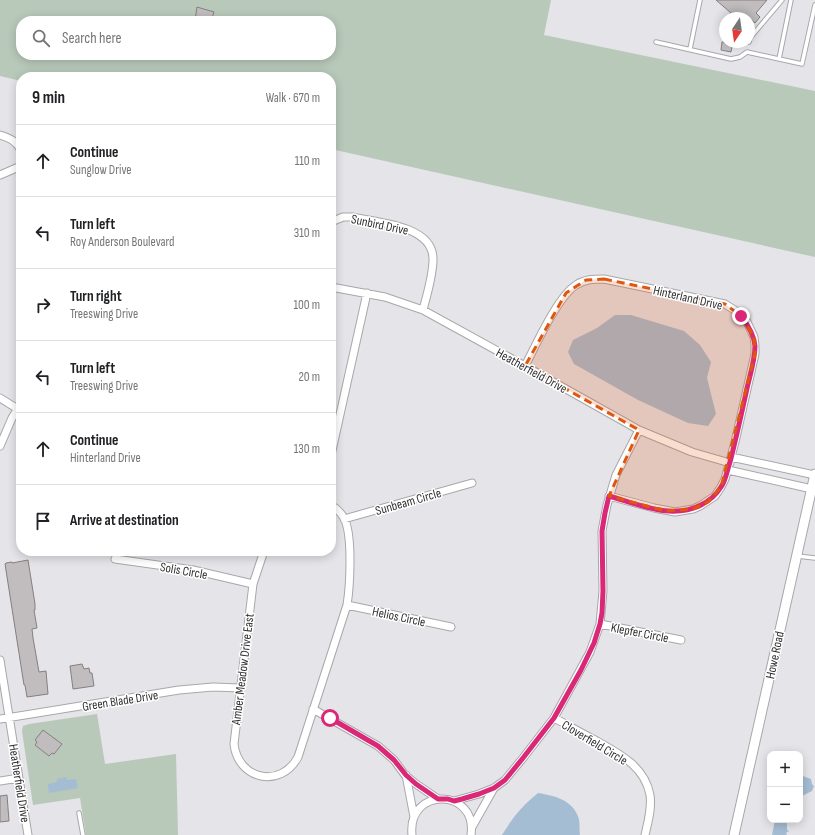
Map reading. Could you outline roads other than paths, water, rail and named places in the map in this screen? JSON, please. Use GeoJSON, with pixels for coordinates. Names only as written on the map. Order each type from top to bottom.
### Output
{"type":"FeatureCollection","features":[{"type":"Feature","properties":{"kind":"street"},"geometry":{"type":"LineString","coordinates":[[0,136],[16,142]]}},
{"type":"Feature","properties":{"kind":"street"},"geometry":{"type":"LineString","coordinates":[[0,175],[16,168]]}},
{"type":"Feature","properties":{"kind":"street","name":"Sunbird Drive"},"geometry":{"type":"LineString","coordinates":[[336,220],[343,217],[352,217],[414,231],[426,240],[430,245],[432,252],[433,267],[423,310]]}},
{"type":"Feature","properties":{"kind":"street","name":"Hinterland Drive"},"geometry":{"type":"LineString","coordinates":[[525,366],[566,293],[576,285],[586,280],[604,279],[725,304],[736,311],[747,322],[754,337],[755,354],[729,463],[721,487],[715,496],[708,502],[692,509],[675,512],[609,496]]}},
{"type":"Feature","properties":{"kind":"street","name":"Heatherfield Drive"},"geometry":{"type":"LineString","coordinates":[[336,288],[385,297],[423,310],[639,430],[692,452],[812,489]]}},
{"type":"Feature","properties":{"kind":"street"},"geometry":{"type":"LineString","coordinates":[[336,432],[367,293]]}},
{"type":"Feature","properties":{"kind":"street"},"geometry":{"type":"LineString","coordinates":[[0,398],[16,406]]}},
{"type":"Feature","properties":{"kind":"street"},"geometry":{"type":"LineString","coordinates":[[0,446],[16,416]]}},
{"type":"Feature","properties":{"kind":"street"},"geometry":{"type":"LineString","coordinates":[[454,801],[494,788],[505,780],[554,718],[590,652],[600,624],[603,601],[603,527],[609,496],[616,475],[639,430]]}},
{"type":"Feature","properties":{"kind":"street","name":"Heatherfield Drive"},"geometry":{"type":"LineString","coordinates":[[729,463],[815,475]]}},
{"type":"Feature","properties":{"kind":"street","name":"Howe Road"},"geometry":{"type":"LineString","coordinates":[[734,835],[815,475]]}},
{"type":"Feature","properties":{"kind":"street","name":"Sunbeam Circle"},"geometry":{"type":"LineString","coordinates":[[344,519],[472,483]]}},
{"type":"Feature","properties":{"kind":"street"},"geometry":{"type":"LineString","coordinates":[[336,509],[344,519],[348,536],[350,585],[347,605],[313,709],[378,746],[394,760],[406,775],[416,784],[438,799]]}},
{"type":"Feature","properties":{"kind":"street","name":"Amber Meadow Drive East"},"geometry":{"type":"LineString","coordinates":[[262,556],[253,584],[234,734],[237,758],[244,768],[248,772],[269,777],[285,772],[294,764],[298,757],[313,709]]}},
{"type":"Feature","properties":{"kind":"street","name":"Solis Circle"},"geometry":{"type":"LineString","coordinates":[[115,559],[193,570],[253,584]]}},
{"type":"Feature","properties":{"kind":"street","name":"Helios Circle"},"geometry":{"type":"LineString","coordinates":[[347,605],[451,627]]}},
{"type":"Feature","properties":{"kind":"street","name":"Klepfer Circle"},"geometry":{"type":"LineString","coordinates":[[600,624],[681,640]]}},
{"type":"Feature","properties":{"kind":"street","name":"Heatherfield Drive"},"geometry":{"type":"LineString","coordinates":[[0,660],[28,835]]}},
{"type":"Feature","properties":{"kind":"street","name":"Green Blade Drive"},"geometry":{"type":"LineString","coordinates":[[0,719],[179,690],[213,687],[241,688]]}},
{"type":"Feature","properties":{"kind":"street","name":"Cloverfield Circle"},"geometry":{"type":"LineString","coordinates":[[554,718],[620,754],[631,762],[639,771],[648,788],[650,799],[645,835]]}},
{"type":"Feature","properties":{"kind":"street"},"geometry":{"type":"LineString","coordinates":[[406,775],[414,817],[412,831],[408,835]]}},
{"type":"Feature","properties":{"kind":"street"},"geometry":{"type":"LineString","coordinates":[[0,781],[19,778]]}},
{"type":"Feature","properties":{"kind":"street"},"geometry":{"type":"LineString","coordinates":[[472,827],[494,788]]}},
{"type":"Feature","properties":{"kind":"street"},"geometry":{"type":"LineString","coordinates":[[414,817],[419,808],[424,804],[438,799],[448,799],[462,806],[467,812],[472,827],[471,835]]}},
{"type":"Feature","properties":{"kind":"lane"},"geometry":{"type":"LineString","coordinates":[[690,49],[700,0]]}},
{"type":"Feature","properties":{"kind":"lane"},"geometry":{"type":"LineString","coordinates":[[755,32],[782,0]]}},
{"type":"Feature","properties":{"kind":"lane"},"geometry":{"type":"LineString","coordinates":[[779,59],[791,0]]}},
{"type":"Feature","properties":{"kind":"lane"},"geometry":{"type":"LineString","coordinates":[[747,52],[802,64],[815,5]]}},
{"type":"Feature","properties":{"kind":"lane"},"geometry":{"type":"LineString","coordinates":[[656,42],[731,59],[740,57],[747,52],[748,48]]}},
{"type":"Feature","properties":{"kind":"lane"},"geometry":{"type":"LineString","coordinates":[[796,556],[815,558]]}},
{"type":"Feature","properties":{"kind":"lane"},"geometry":{"type":"LineString","coordinates":[[79,813],[82,835]]}},
{"type":"Feature","properties":{"kind":"water"},"geometry":{"type":"Polygon","coordinates":[[[615,315],[631,315],[684,331],[700,345],[711,362],[707,378],[716,414],[708,426],[688,423],[638,400],[574,364],[568,352],[573,340],[597,328],[615,315]]]}},
{"type":"Feature","properties":{"kind":"water"},"geometry":{"type":"Polygon","coordinates":[[[803,776],[811,779],[814,786],[812,791],[803,796],[803,776]]]}},
{"type":"Feature","properties":{"kind":"water"},"geometry":{"type":"Polygon","coordinates":[[[67,777],[67,780],[76,779],[78,788],[49,793],[48,784],[57,782],[57,779],[67,777]]]}},
{"type":"Feature","properties":{"kind":"water"},"geometry":{"type":"Polygon","coordinates":[[[538,793],[563,800],[573,807],[579,819],[580,835],[502,835],[518,812],[538,793]]]}},
{"type":"Feature","properties":{"kind":"water"},"geometry":{"type":"Polygon","coordinates":[[[774,823],[787,823],[787,830],[789,831],[786,833],[787,835],[772,835],[774,823]]]}}]}
